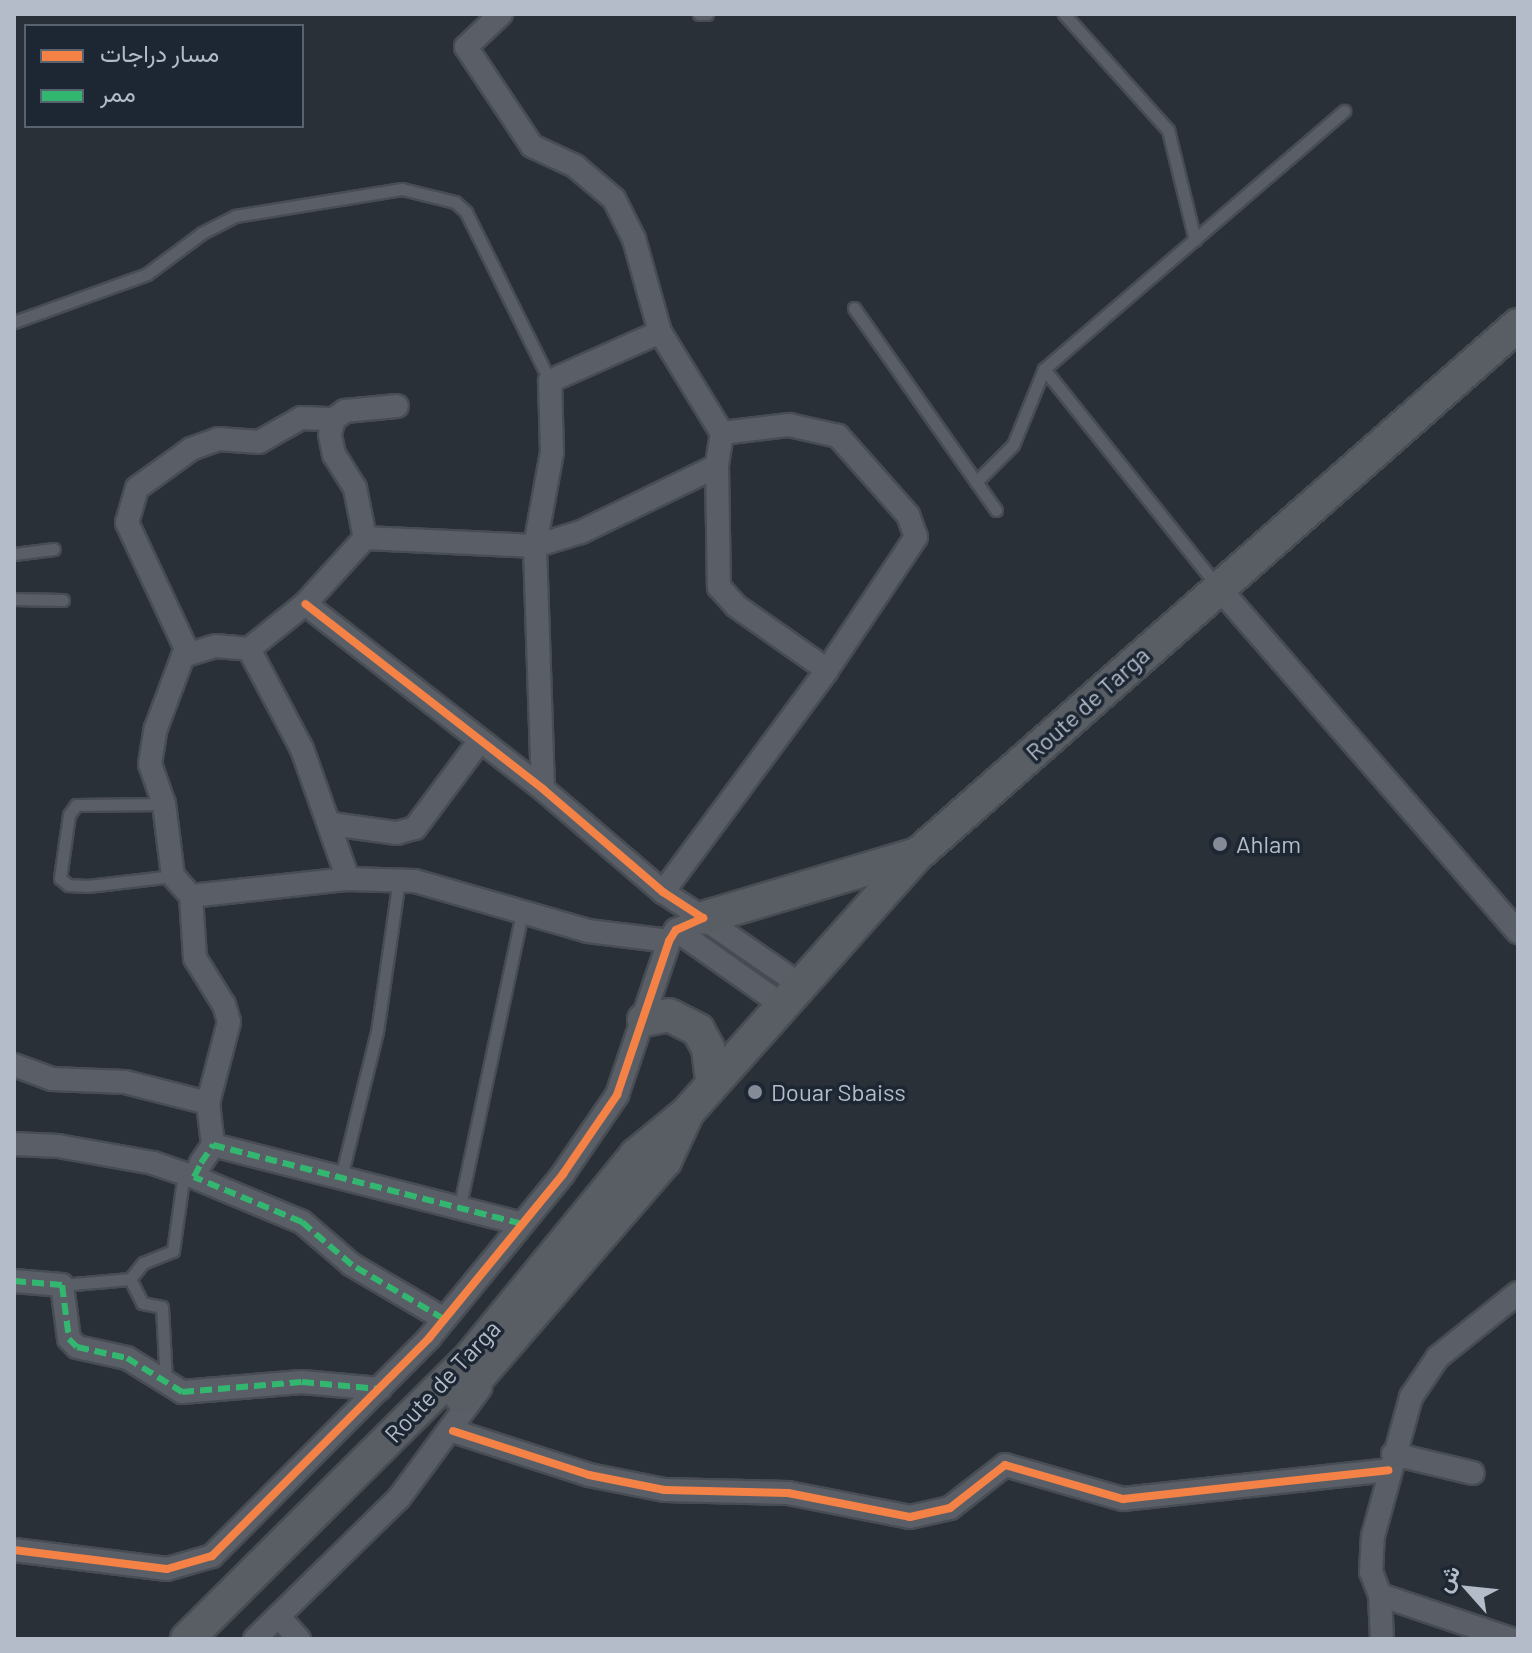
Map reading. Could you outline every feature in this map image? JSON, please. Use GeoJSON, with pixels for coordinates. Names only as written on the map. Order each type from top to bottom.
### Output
{"type":"FeatureCollection","features":[{"type":"Feature","properties":{"kind":"main road","name":"Route de Targa"},"geometry":{"type":"LineString","coordinates":[[215,1639],[492,1366],[665,1161],[687,1113],[712,1081],[918,854],[1518,325]]}},
{"type":"Feature","properties":{"kind":"main road"},"geometry":{"type":"LineString","coordinates":[[682,930],[918,854]]}},
{"type":"Feature","properties":{"kind":"main road"},"geometry":{"type":"LineString","coordinates":[[644,1020],[669,1015],[698,1030],[708,1048],[712,1081]]}},
{"type":"Feature","properties":{"kind":"main road","name":"Route de Targa"},"geometry":{"type":"LineString","coordinates":[[187,1639],[470,1358],[644,1147],[687,1113]]}},
{"type":"Feature","properties":{"kind":"street"},"geometry":{"type":"LineString","coordinates":[[501,14],[466,47],[532,146],[575,166],[614,199],[634,239],[660,332],[722,433],[717,466],[719,587],[736,606],[827,670]]}},
{"type":"Feature","properties":{"kind":"street"},"geometry":{"type":"LineString","coordinates":[[543,789],[535,546],[552,452],[550,381],[660,332]]}},
{"type":"Feature","properties":{"kind":"street"},"geometry":{"type":"LineString","coordinates":[[188,653],[127,523],[137,488],[191,449],[218,439],[259,442],[301,418],[334,419],[345,411],[397,406]]}},
{"type":"Feature","properties":{"kind":"street"},"geometry":{"type":"LineString","coordinates":[[334,419],[330,434],[334,455],[355,488],[365,538]]}},
{"type":"Feature","properties":{"kind":"street"},"geometry":{"type":"LineString","coordinates":[[663,892],[912,550],[914,527],[854,449],[838,436],[789,425],[722,433]]}},
{"type":"Feature","properties":{"kind":"street"},"geometry":{"type":"LineString","coordinates":[[365,538],[535,546],[581,532],[717,466]]}},
{"type":"Feature","properties":{"kind":"street"},"geometry":{"type":"LineString","coordinates":[[189,1175],[213,1145],[208,1103],[229,1022],[224,1005],[195,958],[191,896],[173,876],[164,804],[150,764],[153,743],[175,674],[188,653],[216,646],[249,649],[305,604],[365,538]]}},
{"type":"Feature","properties":{"kind":"street"},"geometry":{"type":"LineString","coordinates":[[1218,587],[1518,932]]}},
{"type":"Feature","properties":{"kind":"street"},"geometry":{"type":"LineString","coordinates":[[305,604],[543,789],[663,892],[682,930],[790,994]]}},
{"type":"Feature","properties":{"kind":"street"},"geometry":{"type":"LineString","coordinates":[[249,649],[302,749],[332,824],[348,879]]}},
{"type":"Feature","properties":{"kind":"street"},"geometry":{"type":"LineString","coordinates":[[332,824],[397,833],[415,828],[479,742]]}},
{"type":"Feature","properties":{"kind":"street"},"geometry":{"type":"LineString","coordinates":[[191,896],[348,879],[399,880],[437,885],[522,914],[632,940],[682,930]]}},
{"type":"Feature","properties":{"kind":"street"},"geometry":{"type":"LineString","coordinates":[[14,1550],[167,1569],[204,1562],[380,1389],[444,1319],[607,1113],[682,930]]}},
{"type":"Feature","properties":{"kind":"street"},"geometry":{"type":"LineString","coordinates":[[14,1065],[52,1079],[125,1082],[208,1103]]}},
{"type":"Feature","properties":{"kind":"street"},"geometry":{"type":"LineString","coordinates":[[14,1144],[58,1146],[189,1175],[302,1222],[352,1265],[444,1319]]}},
{"type":"Feature","properties":{"kind":"street"},"geometry":{"type":"LineString","coordinates":[[213,1145],[460,1205],[522,1224]]}},
{"type":"Feature","properties":{"kind":"street"},"geometry":{"type":"LineString","coordinates":[[14,1281],[62,1285],[69,1339],[77,1347],[127,1358],[166,1386],[182,1392],[302,1382],[380,1389]]}},
{"type":"Feature","properties":{"kind":"street"},"geometry":{"type":"LineString","coordinates":[[1382,1639],[1380,1595],[1371,1572],[1373,1536],[1390,1462],[1423,1373],[1514,1301]]}},
{"type":"Feature","properties":{"kind":"street"},"geometry":{"type":"LineString","coordinates":[[255,1639],[399,1498],[453,1431],[492,1366]]}},
{"type":"Feature","properties":{"kind":"street"},"geometry":{"type":"LineString","coordinates":[[453,1431],[589,1475],[650,1487],[788,1493],[910,1517],[950,1508],[1005,1465],[1123,1499],[1390,1462],[1473,1473]]}},
{"type":"Feature","properties":{"kind":"street"},"geometry":{"type":"LineString","coordinates":[[1380,1595],[1511,1639]]}},
{"type":"Feature","properties":{"kind":"street"},"geometry":{"type":"LineString","coordinates":[[279,1617],[299,1639]]}},
{"type":"Feature","properties":{"kind":"lane"},"geometry":{"type":"LineString","coordinates":[[699,14],[707,14]]}},
{"type":"Feature","properties":{"kind":"lane"},"geometry":{"type":"LineString","coordinates":[[1064,14],[1168,130],[1195,240]]}},
{"type":"Feature","properties":{"kind":"lane"},"geometry":{"type":"LineString","coordinates":[[976,482],[1013,445],[1044,369],[1344,111]]}},
{"type":"Feature","properties":{"kind":"lane"},"geometry":{"type":"LineString","coordinates":[[14,322],[147,274],[202,233],[235,216],[402,189],[455,202],[466,212],[550,381]]}},
{"type":"Feature","properties":{"kind":"lane"},"geometry":{"type":"LineString","coordinates":[[854,308],[996,510]]}},
{"type":"Feature","properties":{"kind":"lane"},"geometry":{"type":"LineString","coordinates":[[1044,369],[1218,587]]}},
{"type":"Feature","properties":{"kind":"lane"},"geometry":{"type":"LineString","coordinates":[[14,554],[54,549]]}},
{"type":"Feature","properties":{"kind":"lane"},"geometry":{"type":"LineString","coordinates":[[14,599],[63,600]]}},
{"type":"Feature","properties":{"kind":"lane"},"geometry":{"type":"LineString","coordinates":[[164,804],[76,805],[69,815],[59,872],[68,885],[88,886],[173,876]]}},
{"type":"Feature","properties":{"kind":"lane"},"geometry":{"type":"LineString","coordinates":[[341,1177],[377,1032],[399,880]]}},
{"type":"Feature","properties":{"kind":"lane"},"geometry":{"type":"LineString","coordinates":[[460,1205],[522,914]]}},
{"type":"Feature","properties":{"kind":"lane"},"geometry":{"type":"LineString","coordinates":[[62,1285],[130,1279],[143,1263],[173,1251],[189,1175]]}},
{"type":"Feature","properties":{"kind":"lane"},"geometry":{"type":"LineString","coordinates":[[130,1279],[142,1303],[162,1307],[166,1386]]}},
{"type":"Feature","properties":{"kind":"marked path"},"geometry":{"type":"LineString","coordinates":[[444,1319],[352,1265],[302,1222],[194,1177],[213,1145],[522,1224]]}},
{"type":"Feature","properties":{"kind":"marked path"},"geometry":{"type":"LineString","coordinates":[[14,1281],[62,1285],[69,1339],[77,1347],[127,1358],[182,1392],[302,1382],[380,1389]]}},
{"type":"Feature","properties":{"kind":"cycle path"},"geometry":{"type":"LineString","coordinates":[[14,1550],[167,1569],[212,1556],[429,1338],[563,1174],[617,1095],[669,941],[676,930],[703,918],[663,892],[543,789],[305,604]]}},
{"type":"Feature","properties":{"kind":"cycle path"},"geometry":{"type":"LineString","coordinates":[[453,1431],[589,1475],[665,1490],[788,1493],[910,1517],[950,1508],[1005,1465],[1123,1499],[1388,1470]]}},
{"type":"Feature","properties":{"kind":"place","name":"Ahlam"},"geometry":{"type":"Point","coordinates":[1220,844]}},
{"type":"Feature","properties":{"kind":"place","name":"Douar Sbaiss"},"geometry":{"type":"Point","coordinates":[755,1092]}}]}
